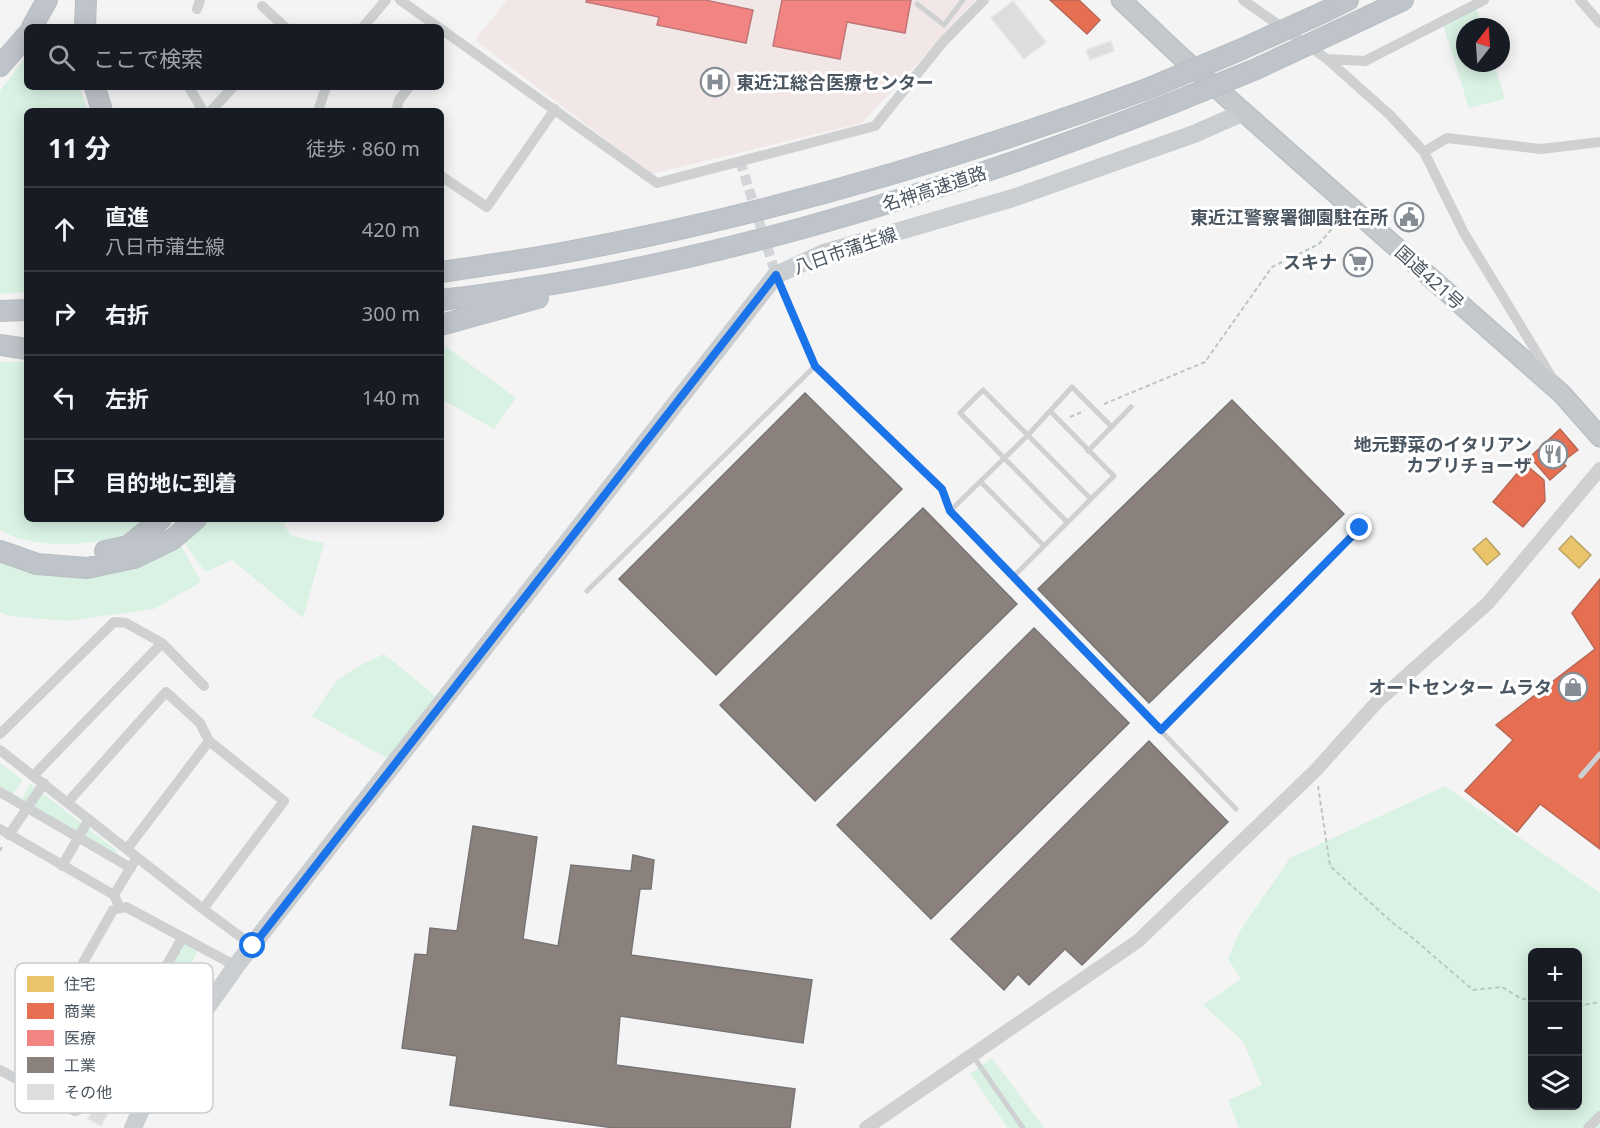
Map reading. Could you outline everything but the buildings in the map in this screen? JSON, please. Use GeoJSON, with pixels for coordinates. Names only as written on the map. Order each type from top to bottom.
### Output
{"type":"FeatureCollection","features":[{"type":"Feature","properties":{"kind":"highway"},"geometry":{"type":"LineString","coordinates":[[34,24],[47,0]]}},
{"type":"Feature","properties":{"kind":"highway"},"geometry":{"type":"LineString","coordinates":[[85,24],[86,0]]}},
{"type":"Feature","properties":{"kind":"highway","name":"国道421号"},"geometry":{"type":"LineString","coordinates":[[1121,0],[1179,55],[1563,394],[1600,438]]}},
{"type":"Feature","properties":{"kind":"highway","name":"名神高速道路"},"geometry":{"type":"LineString","coordinates":[[444,272],[566,252],[646,236],[825,192],[968,151],[1152,87],[1348,0]]}},
{"type":"Feature","properties":{"kind":"highway","name":"名神高速道路"},"geometry":{"type":"LineString","coordinates":[[444,300],[571,281],[675,261],[831,221],[1101,131],[1256,69],[1403,0]]}},
{"type":"Feature","properties":{"kind":"highway"},"geometry":{"type":"LineString","coordinates":[[0,66],[24,38]]}},
{"type":"Feature","properties":{"kind":"highway"},"geometry":{"type":"LineString","coordinates":[[96,90],[101,108]]}},
{"type":"Feature","properties":{"kind":"highway"},"geometry":{"type":"LineString","coordinates":[[444,324],[515,303],[688,266],[831,221]]}},
{"type":"Feature","properties":{"kind":"highway"},"geometry":{"type":"LineString","coordinates":[[0,311],[24,310]]}},
{"type":"Feature","properties":{"kind":"highway"},"geometry":{"type":"LineString","coordinates":[[0,335],[24,334]]}},
{"type":"Feature","properties":{"kind":"highway"},"geometry":{"type":"LineString","coordinates":[[0,345],[24,349]]}},
{"type":"Feature","properties":{"kind":"highway"},"geometry":{"type":"LineString","coordinates":[[0,538],[39,553],[84,555],[128,546],[157,522]]}},
{"type":"Feature","properties":{"kind":"highway"},"geometry":{"type":"LineString","coordinates":[[0,551],[37,564],[87,568],[134,558],[173,539],[193,522]]}},
{"type":"Feature","properties":{"kind":"main road","name":"八日市蒲生線"},"geometry":{"type":"LineString","coordinates":[[213,999],[236,966],[776,275],[824,253],[1013,198],[1194,134],[1244,112]]}},
{"type":"Feature","properties":{"kind":"main road","name":"八日市蒲生線"},"geometry":{"type":"LineString","coordinates":[[133,1128],[139,1113]]}},
{"type":"Feature","properties":{"kind":"street"},"geometry":{"type":"LineString","coordinates":[[366,24],[386,0]]}},
{"type":"Feature","properties":{"kind":"street"},"geometry":{"type":"LineString","coordinates":[[399,0],[434,24]]}},
{"type":"Feature","properties":{"kind":"street"},"geometry":{"type":"LineString","coordinates":[[444,31],[657,183],[875,126],[943,42],[984,0]]}},
{"type":"Feature","properties":{"kind":"street"},"geometry":{"type":"LineString","coordinates":[[1243,0],[1327,59],[1390,115],[1424,152],[1464,233],[1563,394]]}},
{"type":"Feature","properties":{"kind":"street"},"geometry":{"type":"LineString","coordinates":[[1327,59],[1365,61],[1484,0]]}},
{"type":"Feature","properties":{"kind":"street"},"geometry":{"type":"LineString","coordinates":[[1580,0],[1600,22]]}},
{"type":"Feature","properties":{"kind":"street"},"geometry":{"type":"LineString","coordinates":[[262,6],[282,24]]}},
{"type":"Feature","properties":{"kind":"street"},"geometry":{"type":"LineString","coordinates":[[191,90],[201,108]]}},
{"type":"Feature","properties":{"kind":"street"},"geometry":{"type":"LineString","coordinates":[[214,108],[230,90]]}},
{"type":"Feature","properties":{"kind":"street"},"geometry":{"type":"LineString","coordinates":[[319,108],[325,90]]}},
{"type":"Feature","properties":{"kind":"street"},"geometry":{"type":"LineString","coordinates":[[397,108],[399,100],[407,90]]}},
{"type":"Feature","properties":{"kind":"street"},"geometry":{"type":"LineString","coordinates":[[444,178],[487,207],[555,109]]}},
{"type":"Feature","properties":{"kind":"street"},"geometry":{"type":"LineString","coordinates":[[1424,152],[1447,138],[1542,150],[1600,142]]}},
{"type":"Feature","properties":{"kind":"street"},"geometry":{"type":"LineString","coordinates":[[866,1128],[1138,941],[1316,770],[1377,702],[1488,603],[1600,469]]}},
{"type":"Feature","properties":{"kind":"street"},"geometry":{"type":"LineString","coordinates":[[0,734],[114,622],[126,623],[162,643],[204,686]]}},
{"type":"Feature","properties":{"kind":"street"},"geometry":{"type":"LineString","coordinates":[[33,776],[162,643]]}},
{"type":"Feature","properties":{"kind":"street"},"geometry":{"type":"LineString","coordinates":[[68,802],[166,692],[200,723],[209,741],[284,801],[203,909]]}},
{"type":"Feature","properties":{"kind":"street"},"geometry":{"type":"LineString","coordinates":[[127,849],[209,741]]}},
{"type":"Feature","properties":{"kind":"street"},"geometry":{"type":"LineString","coordinates":[[0,750],[253,946]]}},
{"type":"Feature","properties":{"kind":"street"},"geometry":{"type":"LineString","coordinates":[[44,783],[27,808],[5,832],[114,896],[120,908]]}},
{"type":"Feature","properties":{"kind":"street"},"geometry":{"type":"LineString","coordinates":[[0,792],[130,868]]}},
{"type":"Feature","properties":{"kind":"street"},"geometry":{"type":"LineString","coordinates":[[62,866],[89,819]]}},
{"type":"Feature","properties":{"kind":"street"},"geometry":{"type":"LineString","coordinates":[[114,896],[137,856]]}},
{"type":"Feature","properties":{"kind":"street"},"geometry":{"type":"LineString","coordinates":[[84,963],[114,910],[126,907],[236,966]]}},
{"type":"Feature","properties":{"kind":"street"},"geometry":{"type":"LineString","coordinates":[[168,963],[182,938]]}},
{"type":"Feature","properties":{"kind":"street"},"geometry":{"type":"LineString","coordinates":[[0,1070],[15,1079]]}},
{"type":"Feature","properties":{"kind":"street"},"geometry":{"type":"LineString","coordinates":[[1588,1128],[1600,1116]]}},
{"type":"Feature","properties":{"kind":"lane"},"geometry":{"type":"LineString","coordinates":[[917,4],[944,25],[963,0]]}},
{"type":"Feature","properties":{"kind":"lane"},"geometry":{"type":"LineString","coordinates":[[776,275],[815,366],[942,489],[950,511],[1236,809]]}},
{"type":"Feature","properties":{"kind":"lane"},"geometry":{"type":"LineString","coordinates":[[587,591],[815,366]]}},
{"type":"Feature","properties":{"kind":"lane"},"geometry":{"type":"LineString","coordinates":[[950,511],[1028,436],[1072,387],[1112,427]]}},
{"type":"Feature","properties":{"kind":"lane"},"geometry":{"type":"LineString","coordinates":[[1067,522],[960,413],[983,390],[1090,498]]}},
{"type":"Feature","properties":{"kind":"lane"},"geometry":{"type":"LineString","coordinates":[[1089,451],[1131,407]]}},
{"type":"Feature","properties":{"kind":"lane"},"geometry":{"type":"LineString","coordinates":[[1014,576],[1113,476],[1050,411]]}},
{"type":"Feature","properties":{"kind":"lane"},"geometry":{"type":"LineString","coordinates":[[981,482],[1044,546]]}},
{"type":"Feature","properties":{"kind":"lane"},"geometry":{"type":"LineString","coordinates":[[1161,730],[1360,528]]}},
{"type":"Feature","properties":{"kind":"lane"},"geometry":{"type":"LineString","coordinates":[[1581,776],[1600,754]]}},
{"type":"Feature","properties":{"kind":"lane"},"geometry":{"type":"LineString","coordinates":[[973,1056],[1023,1128]]}},
{"type":"Feature","properties":{"kind":"path"},"geometry":{"type":"LineString","coordinates":[[1099,405],[1205,362],[1272,267],[1319,244],[1350,206]]}},
{"type":"Feature","properties":{"kind":"path"},"geometry":{"type":"LineString","coordinates":[[1067,418],[1088,410]]}},
{"type":"Feature","properties":{"kind":"path"},"geometry":{"type":"LineString","coordinates":[[1316,770],[1330,866],[1394,924],[1473,990],[1502,987],[1520,998],[1528,1000]]}},
{"type":"Feature","properties":{"kind":"path"},"geometry":{"type":"LineString","coordinates":[[1582,1005],[1600,1002]]}},
{"type":"Feature","properties":{"kind":"shaded area","name":"東近江総合医療センター"},"geometry":{"type":"Polygon","coordinates":[[[507,0],[976,0],[862,123],[651,174],[475,40],[507,0]]]}},
{"type":"Feature","properties":{"kind":"green space"},"geometry":{"type":"Polygon","coordinates":[[[1475,4],[1479,18],[1456,18],[1456,66],[1442,21],[1475,4]]]}},
{"type":"Feature","properties":{"kind":"green space"},"geometry":{"type":"Polygon","coordinates":[[[24,59],[24,90],[80,90],[87,108],[24,108],[24,292],[0,294],[0,91],[24,59]]]}},
{"type":"Feature","properties":{"kind":"green space"},"geometry":{"type":"Polygon","coordinates":[[[1458,72],[1497,72],[1505,99],[1469,108],[1458,72]]]}},
{"type":"Feature","properties":{"kind":"green space"},"geometry":{"type":"Polygon","coordinates":[[[444,346],[516,398],[494,429],[444,401],[444,346]]]}},
{"type":"Feature","properties":{"kind":"green space"},"geometry":{"type":"Polygon","coordinates":[[[0,362],[24,362],[24,522],[144,522],[137,530],[120,537],[103,541],[65,544],[28,541],[0,529],[0,362]]]}},
{"type":"Feature","properties":{"kind":"green space"},"geometry":{"type":"Polygon","coordinates":[[[202,522],[285,522],[284,526],[292,536],[324,543],[303,618],[232,560],[205,572],[184,542],[202,522]]]}},
{"type":"Feature","properties":{"kind":"green space"},"geometry":{"type":"Polygon","coordinates":[[[180,544],[201,582],[154,609],[66,621],[10,616],[0,612],[0,559],[46,573],[94,577],[133,568],[180,544]]]}},
{"type":"Feature","properties":{"kind":"green space"},"geometry":{"type":"Polygon","coordinates":[[[384,654],[438,698],[392,761],[312,716],[337,680],[384,654]]]}},
{"type":"Feature","properties":{"kind":"green space"},"geometry":{"type":"Polygon","coordinates":[[[0,763],[23,780],[13,794],[0,786],[0,763]]]}},
{"type":"Feature","properties":{"kind":"green space"},"geometry":{"type":"Polygon","coordinates":[[[30,783],[117,851],[117,856],[22,799],[30,783]]]}},
{"type":"Feature","properties":{"kind":"green space"},"geometry":{"type":"Polygon","coordinates":[[[1445,786],[1600,893],[1600,1128],[1239,1128],[1228,1100],[1262,1085],[1243,1041],[1203,1005],[1241,979],[1228,959],[1240,931],[1290,858],[1445,786]]]}},
{"type":"Feature","properties":{"kind":"green space"},"geometry":{"type":"Polygon","coordinates":[[[178,938],[198,950],[192,963],[168,963],[178,938]]]}},
{"type":"Feature","properties":{"kind":"green space"},"geometry":{"type":"Polygon","coordinates":[[[992,1058],[1044,1128],[1008,1128],[970,1074],[992,1058]]]}},
{"type":"Feature","properties":{"kind":"tunnel"},"geometry":{"type":"LineString","coordinates":[[740,161],[776,275]]}},
{"type":"Feature","properties":{"kind":"place","name":"東近江総合医療センター"},"geometry":{"type":"Point","coordinates":[715,82]}},
{"type":"Feature","properties":{"kind":"place","name":"東近江警察署御園駐在所"},"geometry":{"type":"Point","coordinates":[1409,217]}},
{"type":"Feature","properties":{"kind":"place","name":"スキナ"},"geometry":{"type":"Point","coordinates":[1358,262]}},
{"type":"Feature","properties":{"kind":"place","name":"地元野菜のイタリアン カプリチョーザ"},"geometry":{"type":"Point","coordinates":[1553,454]}},
{"type":"Feature","properties":{"kind":"place","name":"オートセンター ムラタ"},"geometry":{"type":"Point","coordinates":[1573,687]}},
{"type":"Feature","properties":{"kind":"route"},"geometry":{"type":"LineString","coordinates":[[253,946],[776,275],[815,366],[942,489],[950,511],[1161,730],[1360,528]]}}]}
